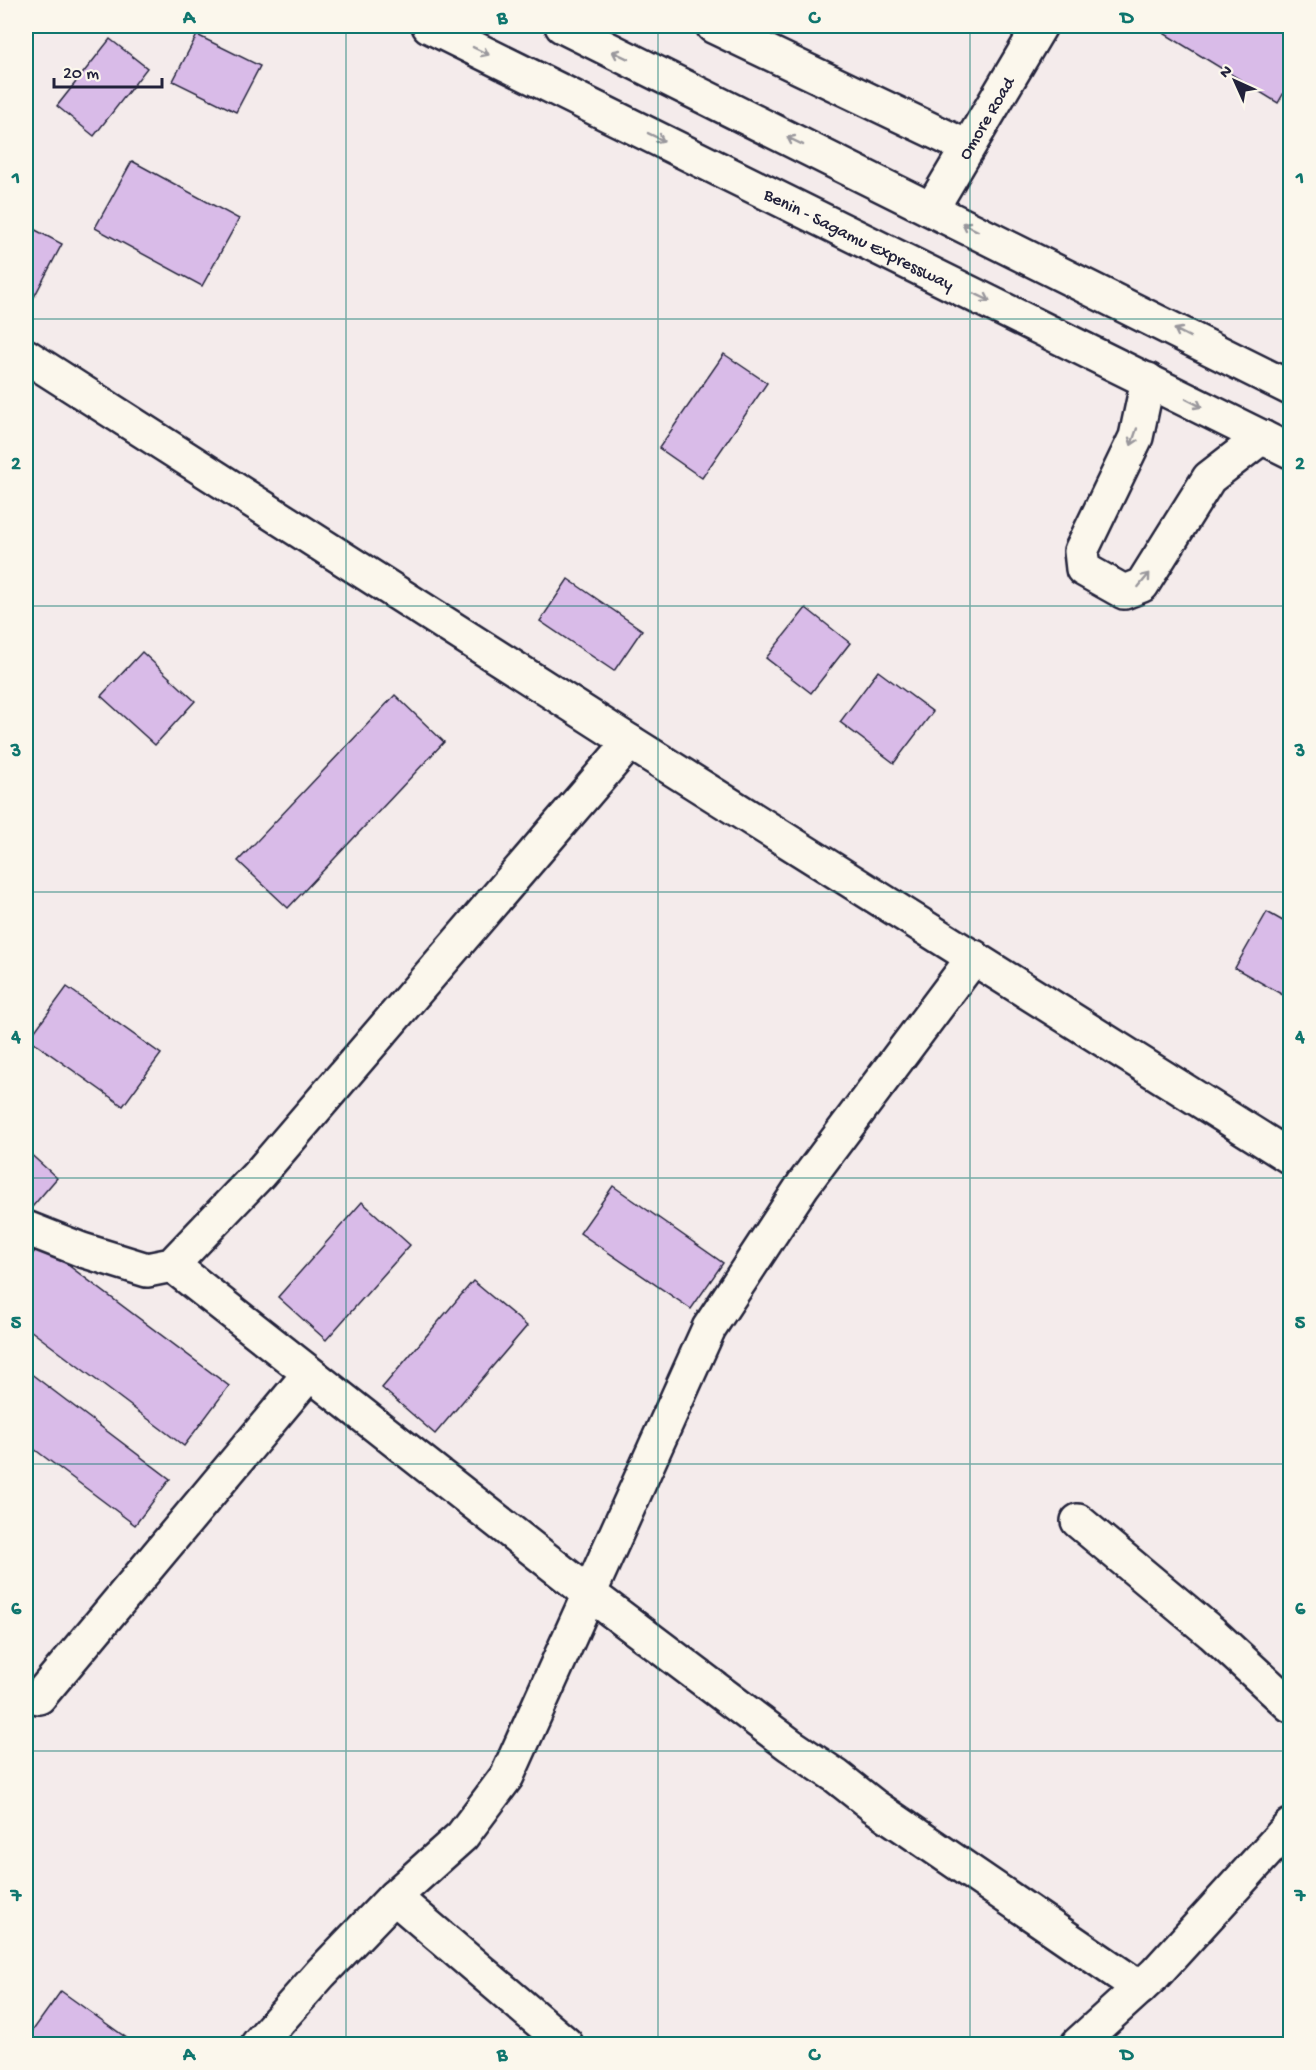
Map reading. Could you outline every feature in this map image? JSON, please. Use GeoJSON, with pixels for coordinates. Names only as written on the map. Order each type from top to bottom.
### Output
{"type":"FeatureCollection","features":[{"type":"Feature","properties":{"kind":"main road","name":"Benin - Sagamu Expressway"},"geometry":{"type":"LineString","coordinates":[[429,26],[1290,451]]}},
{"type":"Feature","properties":{"kind":"main road"},"geometry":{"type":"LineString","coordinates":[[562,26],[1290,388]]}},
{"type":"Feature","properties":{"kind":"main road"},"geometry":{"type":"LineString","coordinates":[[712,26],[967,147]]}},
{"type":"Feature","properties":{"kind":"main road","name":"Omore Road"},"geometry":{"type":"LineString","coordinates":[[932,208],[1040,26]]}},
{"type":"Feature","properties":{"kind":"main road"},"geometry":{"type":"LineString","coordinates":[[26,356],[630,742],[1290,1157]]}},
{"type":"Feature","properties":{"kind":"main road"},"geometry":{"type":"LineString","coordinates":[[1148,380],[1136,437],[1082,551],[1083,569],[1124,592],[1142,585],[1209,478],[1262,437]]}},
{"type":"Feature","properties":{"kind":"main road"},"geometry":{"type":"LineString","coordinates":[[26,1228],[82,1250],[147,1270],[172,1265],[260,1173],[630,742]]}},
{"type":"Feature","properties":{"kind":"main road"},"geometry":{"type":"LineString","coordinates":[[258,2044],[321,1973],[394,1897],[462,1836],[507,1776],[709,1328],[802,1185],[974,957]]}},
{"type":"Feature","properties":{"kind":"main road"},"geometry":{"type":"LineString","coordinates":[[172,1265],[590,1594],[790,1745],[836,1776],[874,1806],[1140,1988]]}},
{"type":"Feature","properties":{"kind":"main road"},"geometry":{"type":"LineString","coordinates":[[39,1697],[309,1374]]}},
{"type":"Feature","properties":{"kind":"main road"},"geometry":{"type":"LineString","coordinates":[[1077,1521],[1212,1633],[1290,1705]]}},
{"type":"Feature","properties":{"kind":"main road"},"geometry":{"type":"LineString","coordinates":[[1078,2044],[1140,1988],[1290,1827]]}},
{"type":"Feature","properties":{"kind":"main road"},"geometry":{"type":"LineString","coordinates":[[394,1897],[566,2044]]}},
{"type":"Feature","properties":{"kind":"building"},"geometry":{"type":"Polygon","coordinates":[[[1152,26],[1290,26],[1290,82],[1278,103],[1152,26]]]}},
{"type":"Feature","properties":{"kind":"building"},"geometry":{"type":"Polygon","coordinates":[[[197,35],[260,66],[236,112],[173,81],[197,35]]]}},
{"type":"Feature","properties":{"kind":"building"},"geometry":{"type":"Polygon","coordinates":[[[110,39],[147,68],[94,136],[57,106],[110,39]]]}},
{"type":"Feature","properties":{"kind":"building"},"geometry":{"type":"Polygon","coordinates":[[[132,161],[239,219],[202,286],[95,228],[132,161]]]}},
{"type":"Feature","properties":{"kind":"building"},"geometry":{"type":"Polygon","coordinates":[[[26,225],[62,244],[33,299],[26,295],[26,225]]]}},
{"type":"Feature","properties":{"kind":"building"},"geometry":{"type":"Polygon","coordinates":[[[724,354],[767,383],[702,478],[659,448],[724,354]]]}},
{"type":"Feature","properties":{"kind":"building"},"geometry":{"type":"Polygon","coordinates":[[[568,579],[642,630],[614,671],[540,621],[568,579]]]}},
{"type":"Feature","properties":{"kind":"building"},"geometry":{"type":"Polygon","coordinates":[[[806,608],[850,643],[811,693],[766,658],[806,608]]]}},
{"type":"Feature","properties":{"kind":"building"},"geometry":{"type":"Polygon","coordinates":[[[142,652],[195,701],[155,745],[101,696],[142,652]]]}},
{"type":"Feature","properties":{"kind":"building"},"geometry":{"type":"Polygon","coordinates":[[[878,671],[933,712],[894,763],[840,722],[878,671]]]}},
{"type":"Feature","properties":{"kind":"building"},"geometry":{"type":"Polygon","coordinates":[[[395,695],[444,742],[288,908],[238,861],[395,695]]]}},
{"type":"Feature","properties":{"kind":"building"},"geometry":{"type":"Polygon","coordinates":[[[1267,912],[1290,925],[1290,999],[1235,968],[1267,912]]]}},
{"type":"Feature","properties":{"kind":"building"},"geometry":{"type":"Polygon","coordinates":[[[67,987],[161,1054],[123,1106],[29,1039],[67,987]]]}},
{"type":"Feature","properties":{"kind":"building"},"geometry":{"type":"Polygon","coordinates":[[[26,1150],[57,1178],[26,1214],[26,1150]]]}},
{"type":"Feature","properties":{"kind":"building"},"geometry":{"type":"Polygon","coordinates":[[[613,1186],[723,1263],[691,1309],[580,1233],[613,1186]]]}},
{"type":"Feature","properties":{"kind":"building"},"geometry":{"type":"Polygon","coordinates":[[[362,1202],[410,1245],[326,1340],[278,1297],[362,1202]]]}},
{"type":"Feature","properties":{"kind":"building"},"geometry":{"type":"Polygon","coordinates":[[[40,1244],[229,1386],[184,1446],[26,1327],[26,1263],[40,1244]]]}},
{"type":"Feature","properties":{"kind":"building"},"geometry":{"type":"Polygon","coordinates":[[[473,1281],[527,1326],[435,1434],[382,1388],[473,1281]]]}},
{"type":"Feature","properties":{"kind":"building"},"geometry":{"type":"Polygon","coordinates":[[[26,1370],[170,1479],[135,1525],[26,1443],[26,1370]]]}},
{"type":"Feature","properties":{"kind":"building"},"geometry":{"type":"Polygon","coordinates":[[[61,1991],[135,2044],[28,2044],[26,2040],[61,1991]]]}}]}
